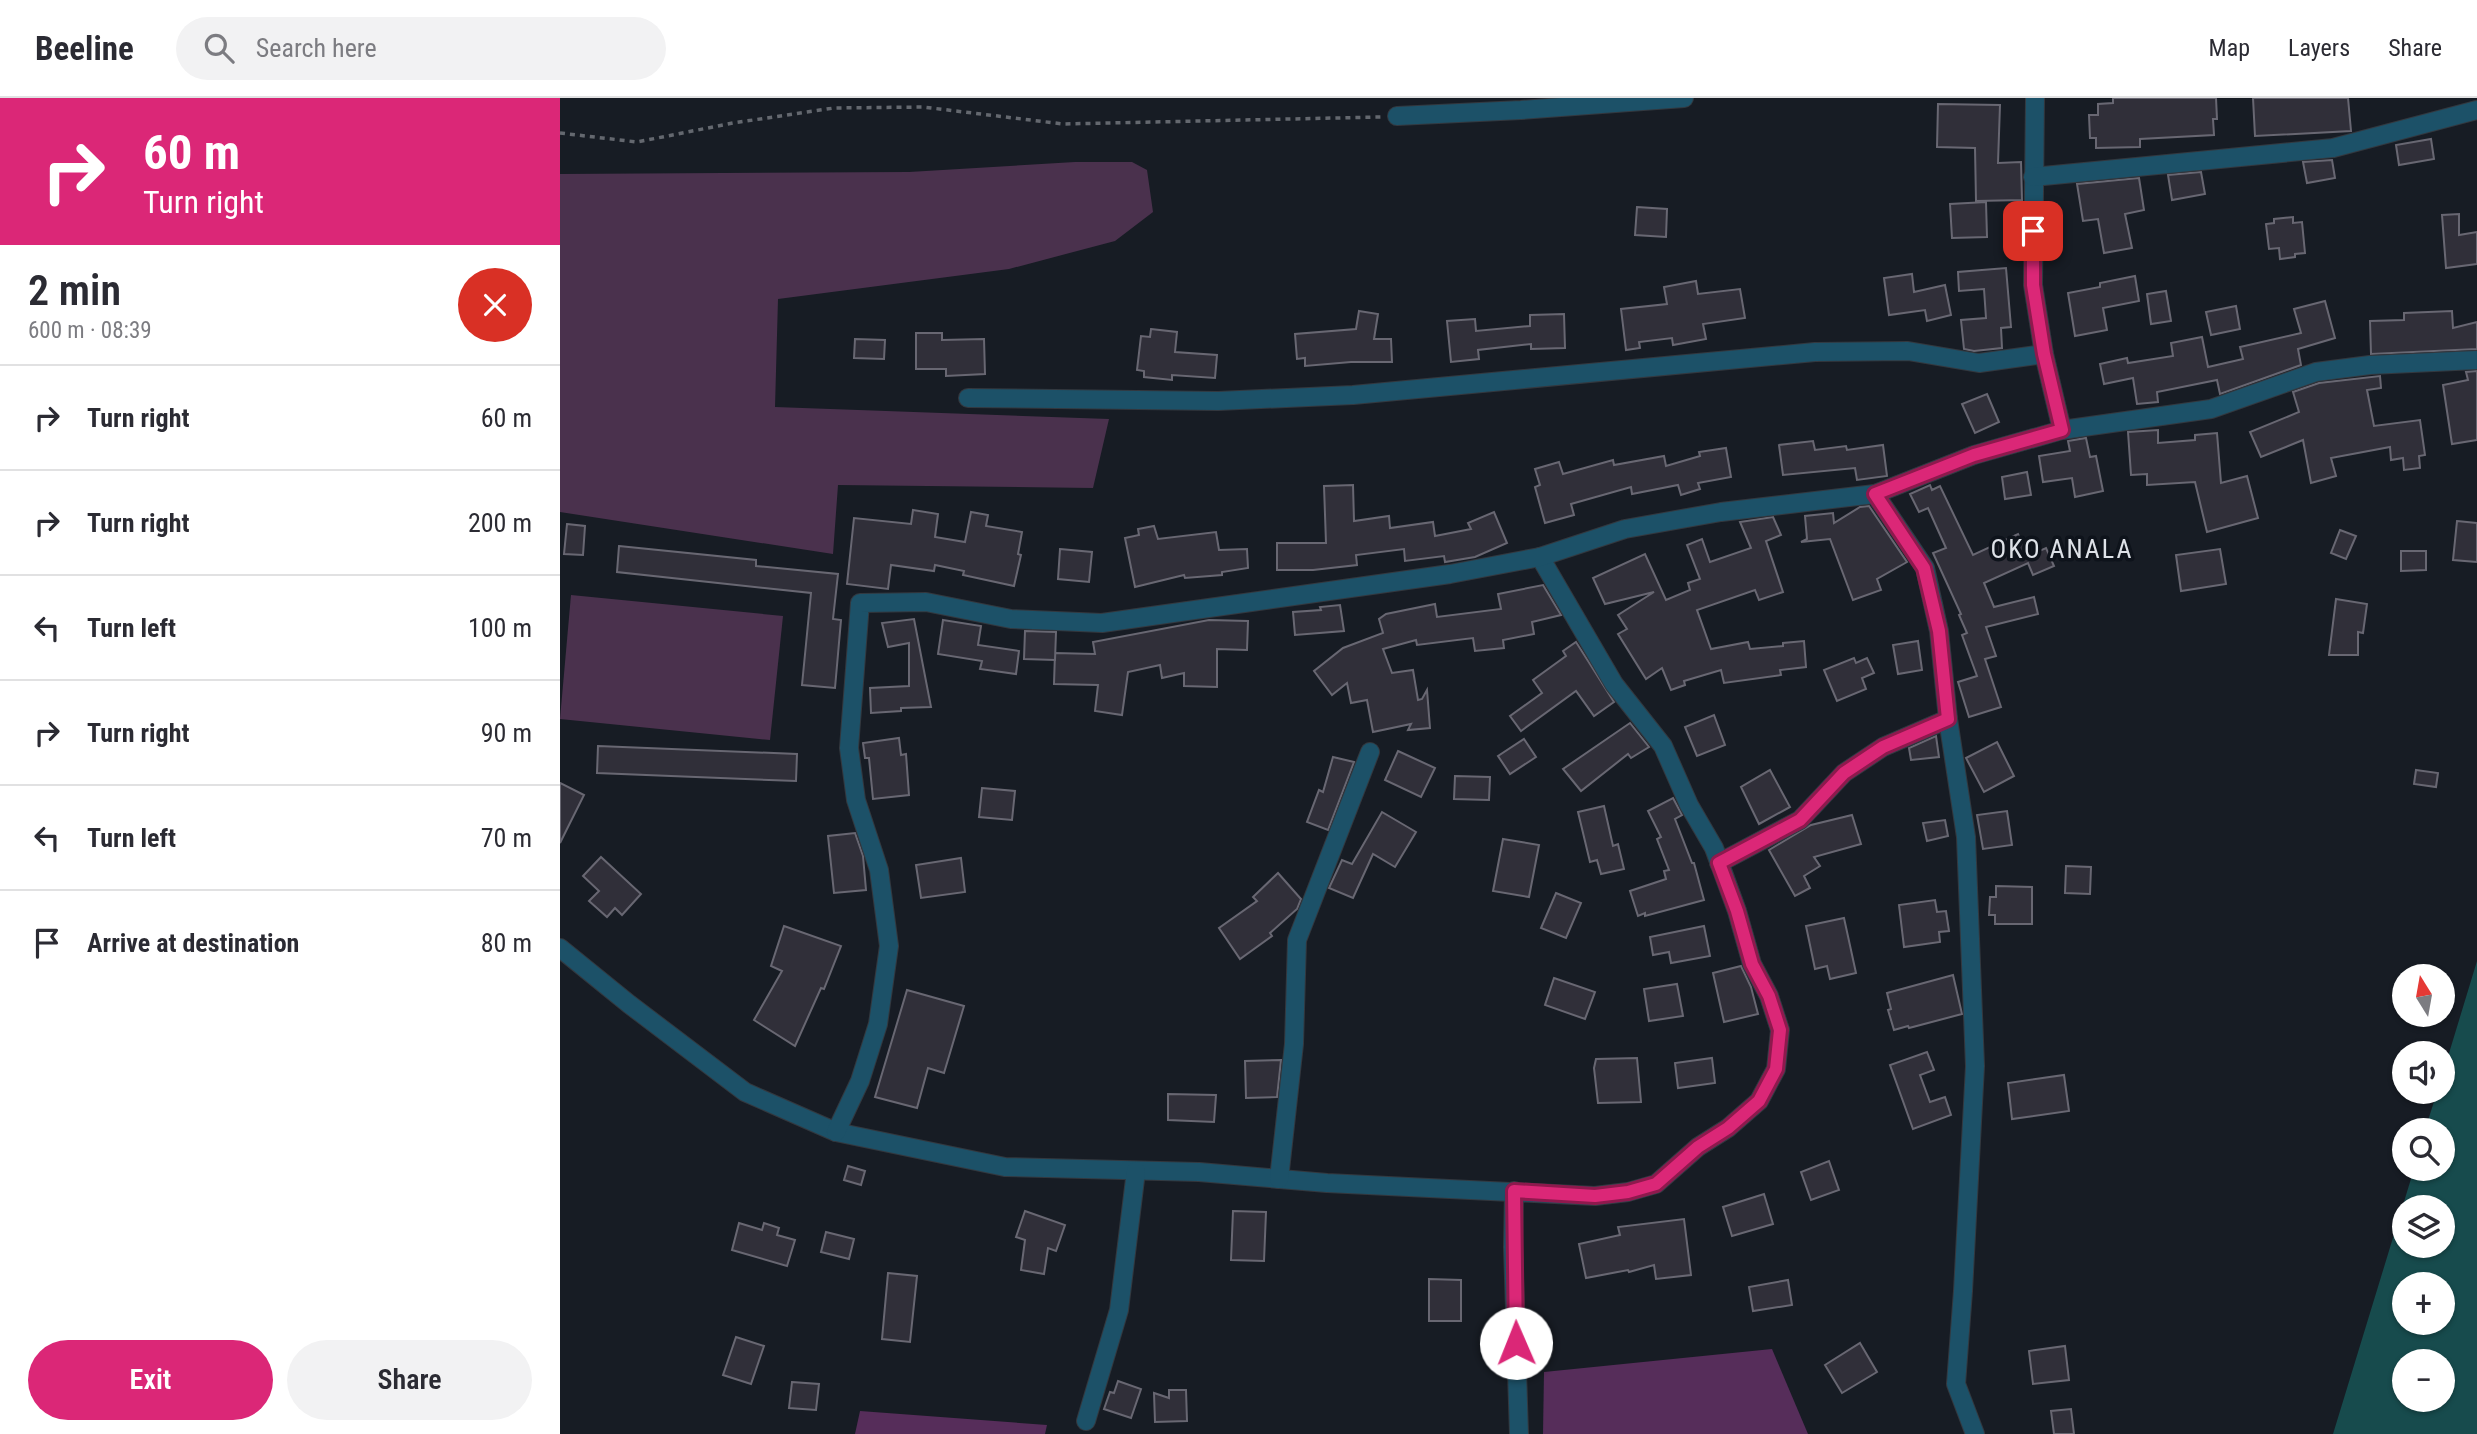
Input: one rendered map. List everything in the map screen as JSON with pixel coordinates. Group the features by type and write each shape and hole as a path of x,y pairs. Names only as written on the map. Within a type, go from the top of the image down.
{"street":[{"path":"1397,116 1684,98"},
{"path":"2035,98 2033,285 2044,354 2062,430"},
{"path":"2033,177 2333,148 2477,110"},
{"path":"968,398 1245,400 1353,395 1815,352 1908,351 1979,363 2044,354"},
{"path":"836,1132 860,1081 878,1024 889,946 879,870 856,800 849,748 860,603 926,601 1011,619 1102,623 1450,574 1540,557 1637,527 1721,512 1875,494 1974,455 2062,430 2211,409 2316,372 2370,365 2477,360"},
{"path":"1875,494 1924,568 1939,631 1948,719 1966,837 1975,1066 1956,1384 1975,1434"},
{"path":"560,948 745,1092 836,1132 1005,1167 1199,1172 1279,1179 1595,1196 1628,1192 1656,1184 1698,1147 1728,1128 1759,1101 1776,1069 1780,1030 1769,996 1752,964 1737,911 1714,848 1689,805 1663,746 1614,684 1540,557"},
{"path":"1719,863 1800,820 1844,773 1883,747 1948,719"},
{"path":"1279,1179 1294,1044 1297,940 1370,752"},
{"path":"1086,1421 1119,1310 1136,1171"},
{"path":"1514,1191 1513,1247 1519,1434"}],"path":[{"path":"560,133 637,142 733,123 834,108 923,107 1063,124 1397,116"}],"shaded area":[{"path":"1075,162 1132,162 1147,170 1153,212 1115,241 1009,269 778,299 775,407 1109,419 1093,488 838,485 833,554 560,512 560,174 909,172"},
{"path":"571,595 783,616 770,740 560,719"},
{"path":"2477,961 2477,1434 2333,1434 2392,1241 2392,1258 2455,1258 2455,1195 2406,1195 2410,1181 2455,1181 2455,1118 2429,1118 2433,1104 2455,1104 2455,1041 2453,1041"},
{"path":"1772,1349 1808,1434 1543,1434 1544,1372"},
{"path":"860,1411 1047,1425 1045,1434 855,1434"}],"building":[{"path":"2113,98 2216,98 2217,119 2213,119 2214,135 2140,139 2140,147 2096,148 2096,138 2090,138 2089,115 2098,115 2098,104 2113,103"},
{"path":"2253,98 2348,98 2351,131 2255,136"},
{"path":"1938,104 2000,105 1998,163 2021,162 2022,200 1976,201 1975,148 1937,147"},
{"path":"2431,139 2434,159 2399,165 2396,145"},
{"path":"2332,160 2335,178 2307,183 2303,162"},
{"path":"2201,172 2205,194 2172,200 2168,175"},
{"path":"2139,178 2144,210 2125,214 2132,248 2104,253 2098,219 2083,221 2077,184"},
{"path":"1986,202 1987,237 1952,238 1950,204"},
{"path":"1637,207 1667,209 1666,237 1635,235"},
{"path":"2459,214 2459,235 2477,232 2477,264 2446,268 2442,215"},
{"path":"2293,217 2293,223 2302,222 2305,253 2280,259 2279,248 2269,249 2266,224 2274,223 2274,219"},
{"path":"2006,268 2011,327 2001,328 2002,348 1974,351 1964,349 1961,320 1986,318 1984,289 1959,291 1958,272"},
{"path":"1912,274 1914,292 1945,285 1951,315 1927,321 1925,310 1889,315 1884,278"},
{"path":"2135,276 2139,301 2103,308 2107,330 2075,336 2068,293"},
{"path":"1696,281 1698,294 1740,289 1745,318 1703,324 1706,339 1673,345 1672,338 1639,342 1640,348 1626,350 1621,309 1667,304 1664,287"},
{"path":"2166,291 2171,321 2151,324 2147,294"},
{"path":"2325,301 2335,338 2298,349 2301,365 2220,394 2217,380 2157,392 2158,402 2137,404 2133,378 2104,384 2100,364 2127,358 2128,363 2173,356 2171,343 2202,337 2208,367 2243,359 2240,347 2301,333 2294,309"},
{"path":"2236,306 2240,329 2211,335 2206,312"},
{"path":"1359,311 1378,314 1374,339 1391,339 1392,362 1305,366 1305,358 1297,359 1295,334 1356,329"},
{"path":"2452,311 2453,328 2477,322 2477,349 2371,354 2370,321 2404,320 2404,313"},
{"path":"1564,314 1565,348 1531,349 1531,344 1478,350 1479,359 1451,362 1447,321 1475,319 1476,331 1530,326 1530,315"},
{"path":"1151,329 1177,332 1175,352 1217,355 1215,378 1172,375 1172,380 1144,377 1144,371 1137,370 1141,336 1150,337"},
{"path":"916,333 942,333 942,340 984,339 985,374 946,376 946,369 916,369"},
{"path":"855,339 885,340 884,359 854,358"},
{"path":"2477,371 2477,440 2452,444 2443,385 2468,380 2466,372"},
{"path":"2380,376 2381,388 2367,390 2374,426 2420,420 2425,455 2419,456 2420,468 2404,470 2403,458 2391,460 2390,447 2331,458 2336,476 2311,483 2303,440 2261,457 2250,432 2299,412 2293,392 2319,383"},
{"path":"1987,394 1999,422 1975,433 1962,404"},
{"path":"2158,430 2158,443 2195,440 2195,435 2217,433 2221,483 2247,476 2258,518 2207,532 2195,482 2147,485 2147,474 2131,475 2128,432"},
{"path":"2086,438 2090,457 2096,456 2103,491 2075,497 2072,478 2043,482 2039,456 2070,451 2068,441"},
{"path":"1813,441 1815,450 1846,446 1847,450 1883,445 1887,476 1857,480 1855,468 1783,475 1779,445"},
{"path":"1726,448 1731,477 1698,483 1700,489 1681,495 1678,485 1632,494 1631,487 1571,504 1574,515 1545,523 1535,487 1540,485 1535,469 1559,462 1563,474 1613,460 1614,465 1664,456 1666,466 1700,456 1699,452"},
{"path":"2027,472 2031,495 2005,499 2002,477"},
{"path":"1353,485 1354,521 1389,516 1390,528 1433,522 1435,536 1471,529 1468,523 1494,512 1507,543 1475,557 1445,562 1444,556 1405,561 1404,549 1356,555 1357,565 1313,570 1277,570 1277,543 1326,543 1324,486"},
{"path":"1930,485 1932,490 1940,486 1973,555 2018,534 2028,556 2046,548 2054,566 2033,575 2028,563 1984,583 1994,607 2034,597 2038,614 1986,627 1996,656 1985,659 2001,707 1969,717 1958,682 1977,676 1962,635 1967,633 1959,615 1961,614 1933,553 1946,548 1928,508 1919,512 1910,494"},
{"path":"1869,506 1907,562 1877,579 1881,590 1853,600 1830,539 1801,542 1807,539 1805,516 1833,513 1834,523 1860,507"},
{"path":"913,510 938,514 935,537 965,542 971,512 988,515 986,526 1022,532 1018,554 1021,555 1014,586 963,575 964,571 935,565 934,571 891,565 888,589 847,584 854,518 911,524"},
{"path":"1773,517 1781,535 1766,541 1783,592 1759,600 1755,590 1697,610 1711,649 1748,642 1750,649 1804,641 1806,667 1780,670 1781,675 1724,683 1721,670 1684,681 1685,685 1671,690 1662,668 1646,679 1618,634 1627,629 1618,615 1654,592 1605,604 1593,578 1645,554 1666,600 1690,590 1688,583 1700,579 1687,545 1702,539 1710,562 1751,548 1740,522"},
{"path":"2457,521 2477,523 2477,562 2453,560"},
{"path":"567,524 585,526 583,555 564,554"},
{"path":"1154,526 1158,539 1216,532 1219,550 1247,549 1248,568 1222,572 1222,575 1185,578 1184,575 1135,587 1125,538 1139,535 1138,529"},
{"path":"2340,530 2356,536 2346,559 2331,553"},
{"path":"619,546 756,560 756,566 838,574 833,619 841,620 835,688 802,685 811,593 617,572"},
{"path":"1060,549 1092,552 1089,582 1058,579"},
{"path":"2220,549 2226,584 2181,591 2176,555"},
{"path":"2401,551 2426,551 2426,570 2401,571"},
{"path":"1543,585 1561,615 1532,622 1534,634 1503,640 1504,648 1475,651 1473,638 1417,645 1416,640 1383,649 1392,673 1413,670 1418,700 1422,699 1427,690 1430,728 1408,730 1411,724 1373,732 1367,700 1351,703 1347,683 1332,695 1314,671 1343,648 1383,633 1379,619 1386,614 1435,604 1437,617 1501,609 1498,594"},
{"path":"2336,599 2367,604 2363,633 2358,632 2358,655 2329,655"},
{"path":"1340,605 1344,631 1295,635 1293,612 1321,610 1320,607"},
{"path":"914,619 931,707 871,713 870,688 909,686 909,643 888,647 882,623"},
{"path":"943,620 981,626 978,645 1019,651 1016,674 980,669 982,661 938,654"},
{"path":"1209,620 1248,621 1247,650 1217,649 1217,687 1184,686 1184,673 1162,678 1160,665 1128,672 1122,715 1095,711 1098,685 1054,684 1055,653 1095,654 1093,642"},
{"path":"1025,631 1056,632 1055,660 1024,659"},
{"path":"1918,641 1922,670 1898,674 1893,645"},
{"path":"1576,642 1614,702 1594,716 1576,691 1521,731 1510,716 1542,693 1533,680 1566,656 1563,651"},
{"path":"1854,658 1856,663 1867,658 1874,673 1862,678 1866,689 1837,701 1824,670"},
{"path":"1714,715 1725,745 1697,756 1685,727"},
{"path":"1630,723 1649,747 1631,758 1628,754 1581,791 1563,769"},
{"path":"1936,736 1939,757 1911,760 1909,748"},
{"path":"899,738 901,755 906,754 909,795 873,799 869,758 865,758 863,743"},
{"path":"1524,739 1536,757 1510,774 1498,756"},
{"path":"1997,742 2014,776 1984,792 1966,758"},
{"path":"598,746 797,754 796,781 597,773"},
{"path":"1398,751 1435,768 1421,797 1385,780"},
{"path":"1333,757 1354,762 1328,830 1307,822 1319,790 1323,792"},
{"path":"1770,770 1790,807 1759,824 1741,787"},
{"path":"2416,770 2438,773 2436,787 2414,784"},
{"path":"1455,776 1490,777 1489,800 1454,799"},
{"path":"560,783 584,795 560,843"},
{"path":"982,788 1015,791 1012,820 979,817"},
{"path":"1673,798 1682,815 1675,819 1694,863 1704,900 1638,916 1630,891 1666,879 1664,871 1669,870 1657,839 1661,837 1648,811"},
{"path":"1604,806 1613,846 1618,844 1624,869 1601,874 1597,860 1590,862 1578,812"},
{"path":"2007,811 2012,845 1983,849 1977,815"},
{"path":"1382,812 1416,832 1395,867 1373,854 1353,898 1329,888 1342,860 1352,864"},
{"path":"1852,815 1861,844 1814,857 1820,866 1804,876 1810,888 1795,896 1769,850 1811,825"},
{"path":"1945,820 1948,836 1927,841 1923,823"},
{"path":"855,833 863,856 866,890 834,893 828,836"},
{"path":"1503,839 1539,845 1529,897 1493,891"},
{"path":"601,857 641,894 622,915 615,908 607,917 589,901 599,891 583,876"},
{"path":"961,858 965,892 921,898 916,865"},
{"path":"2066,866 2091,867 2090,894 2065,893"},
{"path":"1278,873 1301,899 1297,909 1270,933 1272,936 1240,959 1219,928 1257,901 1253,897"},
{"path":"1996,886 2032,887 2032,924 1995,924 1995,915 1989,915 1990,897 1996,897"},
{"path":"1556,893 1581,903 1566,938 1541,928"},
{"path":"1935,900 1937,912 1946,911 1949,931 1939,932 1940,942 1904,947 1899,905"},
{"path":"1844,918 1856,973 1830,979 1827,966 1815,969 1806,926"},
{"path":"784,926 841,946 824,989 821,988 795,1046 754,1020 782,971 771,966"},
{"path":"1704,926 1710,956 1671,963 1669,952 1653,955 1650,937"},
{"path":"1741,966 1751,987 1758,1014 1724,1022 1713,973"},
{"path":"1953,975 1962,1014 1894,1030 1888,1010 1891,1009 1887,993"},
{"path":"1554,978 1595,992 1585,1019 1545,1005"},
{"path":"1677,984 1683,1016 1649,1021 1644,989"},
{"path":"907,990 964,1006 944,1073 928,1068 917,1108 875,1097"},
{"path":"1927,1052 1934,1070 1920,1075 1930,1102 1945,1097 1951,1115 1913,1129 1890,1065"},
{"path":"1637,1058 1641,1102 1598,1103 1594,1068 1596,1059"},
{"path":"1712,1058 1715,1083 1678,1088 1675,1063"},
{"path":"1281,1060 1277,1097 1246,1098 1245,1061"},
{"path":"2064,1075 2069,1111 2012,1119 2008,1083"},
{"path":"1168,1094 1216,1095 1214,1122 1168,1120"},
{"path":"1829,1161 1839,1190 1811,1200 1801,1172"},
{"path":"848,1166 865,1171 861,1185 844,1180"},
{"path":"1764,1194 1773,1224 1732,1236 1723,1207"},
{"path":"1025,1211 1065,1225 1056,1251 1048,1248 1044,1274 1021,1270 1025,1240 1016,1237"},
{"path":"1233,1211 1266,1212 1264,1261 1231,1260"},
{"path":"1684,1219 1691,1275 1656,1279 1654,1265 1629,1272 1628,1270 1586,1278 1579,1244 1620,1235 1618,1227"},
{"path":"739,1223 762,1230 764,1223 779,1228 777,1235 795,1240 787,1266 732,1250"},
{"path":"826,1232 854,1239 849,1259 821,1252"},
{"path":"888,1273 917,1276 910,1342 882,1339"},
{"path":"1429,1279 1461,1280 1461,1321 1429,1321"},
{"path":"1788,1280 1792,1305 1753,1311 1749,1287"},
{"path":"736,1337 764,1346 751,1384 723,1375"},
{"path":"1860,1343 1877,1372 1842,1393 1825,1365"},
{"path":"2065,1346 2069,1380 2033,1384 2029,1351"},
{"path":"1118,1381 1141,1389 1131,1418 1104,1409 1110,1392 1114,1393"},
{"path":"792,1382 819,1384 816,1410 789,1408"},
{"path":"1169,1390 1186,1390 1187,1421 1155,1422 1154,1393 1169,1398"},
{"path":"2071,1409 2074,1434 2054,1434 2051,1411"}],"district":[{"name":"OKO ANALA","path":"2062,549"}],"route":[{"path":"1516,1343 1514,1191 1595,1196 1628,1192 1656,1184 1698,1147 1728,1128 1759,1101 1776,1069 1780,1030 1769,996 1752,964 1737,911 1719,863 1800,820 1844,773 1883,747 1948,719 1939,631 1924,568 1875,494 1974,455 2062,430 2044,354 2033,285 2033,231"}]}
